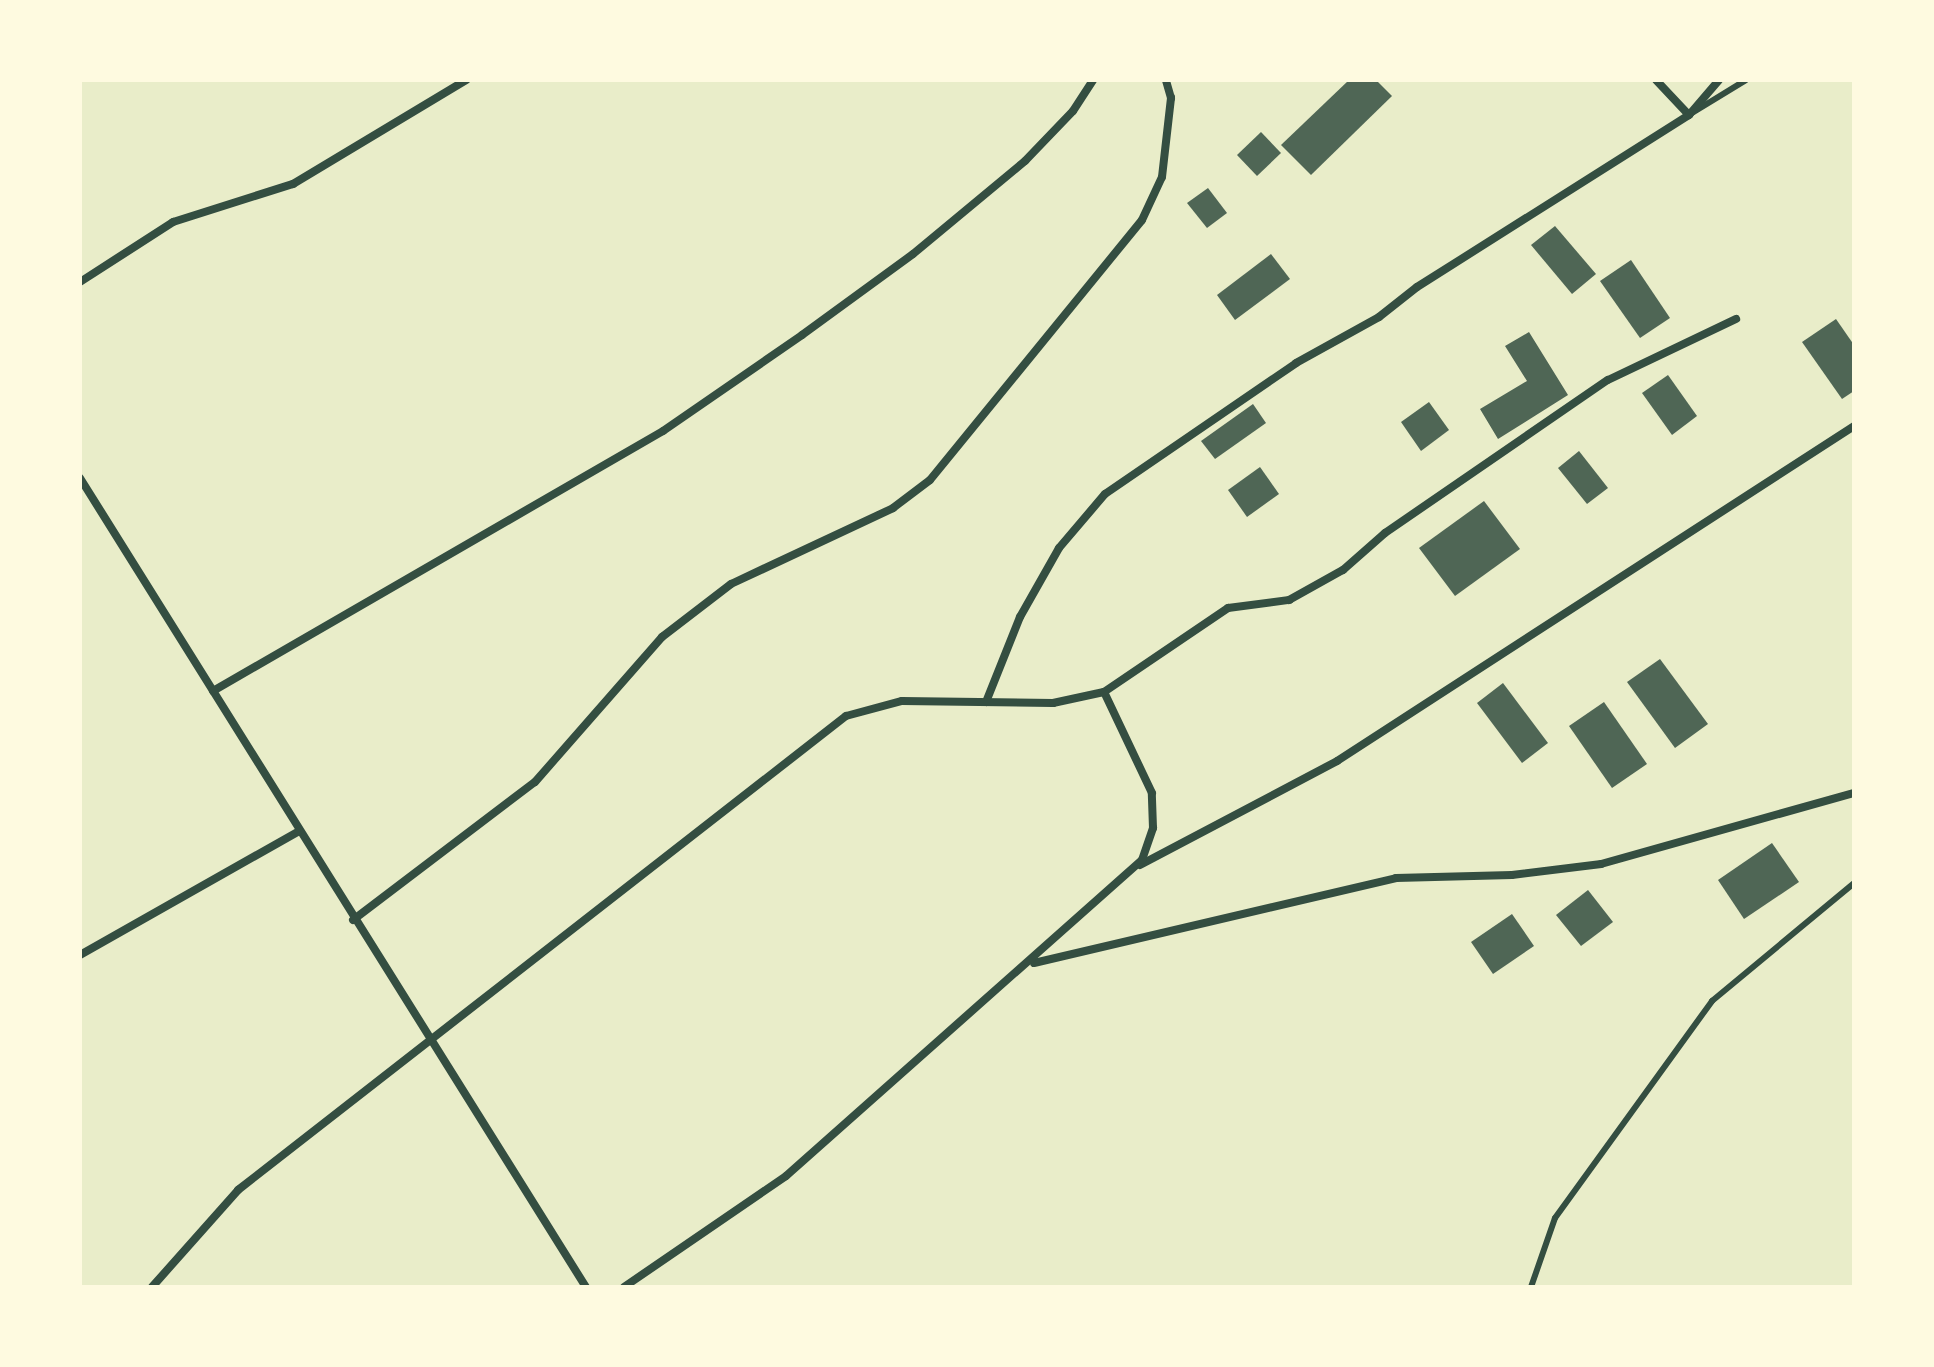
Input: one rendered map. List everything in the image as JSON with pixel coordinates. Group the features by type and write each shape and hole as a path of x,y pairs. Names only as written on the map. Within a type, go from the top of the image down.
{"street":[{"path":"80,282 173,222 293,184 466,80"},
{"path":"213,691 663,431 802,335 913,254 1025,161 1073,111 1093,80"},
{"path":"353,920 535,782 662,637 731,584 893,508 930,480 1142,220 1162,177 1171,98 1166,80"},
{"path":"1656,80 1689,115"},
{"path":"986,702 1020,617 1059,548 1105,494 1296,363 1379,317 1417,287 1689,115 1719,80"},
{"path":"152,1287 238,1190 846,716 902,701 1053,703 1104,692 1228,608 1289,600 1343,570 1385,533 1608,380 1736,319"},
{"path":"624,1287 786,1176 1135,868 1337,761 1854,426"},
{"path":"80,478 428,1040 586,1287"},
{"path":"1104,692 1152,793 1150,845 1135,868"},
{"path":"1029,964 1396,878 1512,875 1601,864 1854,793"},
{"path":"80,955 299,831"}],"lane":[{"path":"1689,115 1746,80"},
{"path":"1531,1287 1555,1218 1712,1001 1854,883"}],"building":[{"path":"1349,80 1376,80 1392,96 1311,175 1281,145"},
{"path":"1261,132 1281,153 1257,176 1237,155"},
{"path":"1208,188 1227,213 1207,228 1187,203"},
{"path":"1555,226 1596,274 1572,294 1531,245"},
{"path":"1271,254 1290,279 1235,320 1217,295"},
{"path":"1631,260 1670,318 1640,338 1600,281"},
{"path":"1836,319 1854,345 1854,391 1842,399 1802,342"},
{"path":"1529,332 1568,395 1498,439 1480,409 1527,381 1505,346"},
{"path":"1668,375 1697,416 1672,435 1642,393"},
{"path":"1429,402 1449,430 1421,451 1401,422"},
{"path":"1253,404 1266,423 1215,459 1201,441"},
{"path":"1579,451 1608,488 1587,504 1558,468"},
{"path":"1260,467 1279,494 1247,517 1228,490"},
{"path":"1484,501 1520,549 1455,596 1419,548"},
{"path":"1660,659 1708,724 1675,748 1627,682"},
{"path":"1503,683 1548,743 1522,763 1477,703"},
{"path":"1604,702 1647,764 1612,788 1569,726"},
{"path":"1772,843 1799,882 1744,919 1718,880"},
{"path":"1588,890 1613,922 1581,946 1556,915"},
{"path":"1512,914 1534,946 1493,974 1471,942"}]}
